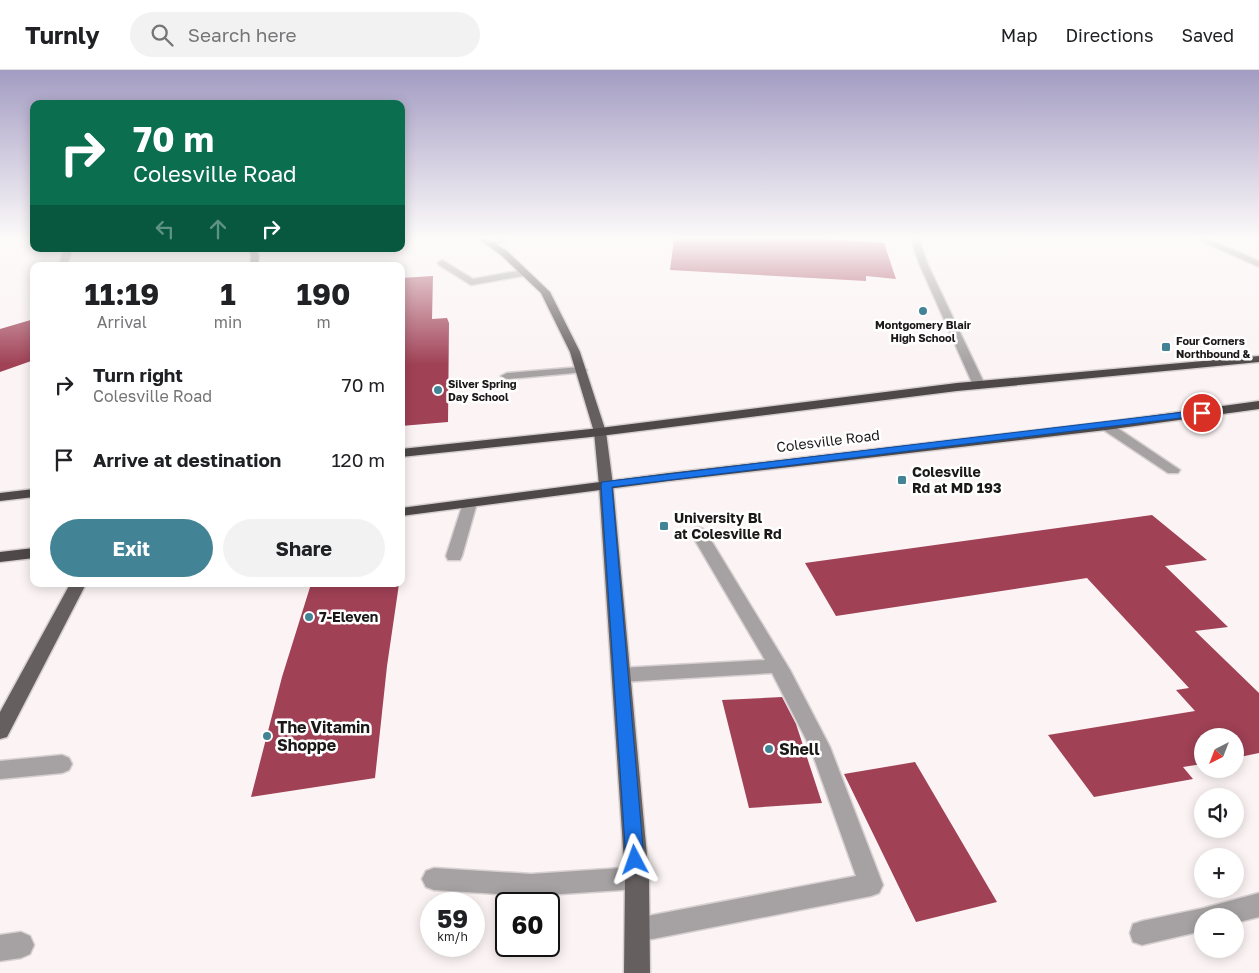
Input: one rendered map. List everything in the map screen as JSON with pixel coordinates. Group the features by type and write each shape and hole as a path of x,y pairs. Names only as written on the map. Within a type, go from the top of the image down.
{"highway":[{"path":"405,453 600,432 979,385 1259,359"},
{"name":"Colesville Road","path":"405,511 606,485 1106,426 1259,405"},
{"path":"0,497 30,493"},
{"path":"0,557 30,553"}],"main road":[{"path":"532,281 544,292 575,352 600,432 606,485 637,878 637,973"},
{"path":"0,731 76,587"}],"street":[{"path":"931,281 979,385"},
{"path":"507,376 581,370"},
{"path":"1106,426 1173,470"},
{"path":"454,556 470,503"},
{"path":"637,930 871,885 820,747 777,666 698,532"},
{"path":"621,675 777,666"},
{"path":"0,770 62,764"},
{"path":"434,879 531,885 637,878"},
{"path":"1244,909 1259,905"},
{"path":"1142,933 1194,921"}],"building":[{"name":"Silver Spring Day School","path":"405,281 433,281 432,319 447,318 449,323 448,422 405,426"},
{"path":"30,320 30,361 0,372 0,329"},
{"path":"1152,515 1207,560 1165,566 1228,627 1195,631 1259,693 1259,753 1244,756 1244,728 1194,728 1194,765 1183,767 1193,779 1094,797 1048,735 1195,711 1176,690 1189,688 1087,578 836,616 805,563"},
{"path":"310,587 399,587 387,666 375,778 251,797 282,677"},
{"path":"782,697 796,724 822,803 749,808 722,700"},
{"path":"915,762 997,902 916,922 844,774"}],"place":[{"name":"Montgomery Blair High School","path":"923,311"},
{"name":"Four Corners Northbound &","path":"1166,347"},
{"name":"Silver Spring Day School","path":"438,390"},
{"name":"Colesville Rd at MD 193","path":"902,480"},
{"name":"University Bl at Colesville Rd","path":"664,526"},
{"name":"7-Eleven","path":"309,617"},
{"name":"The Vitamin Shoppe","path":"267,736"},
{"name":"Shell","path":"769,749"}],"route":[{"path":"635,860 606,485 1202,413"}]}
